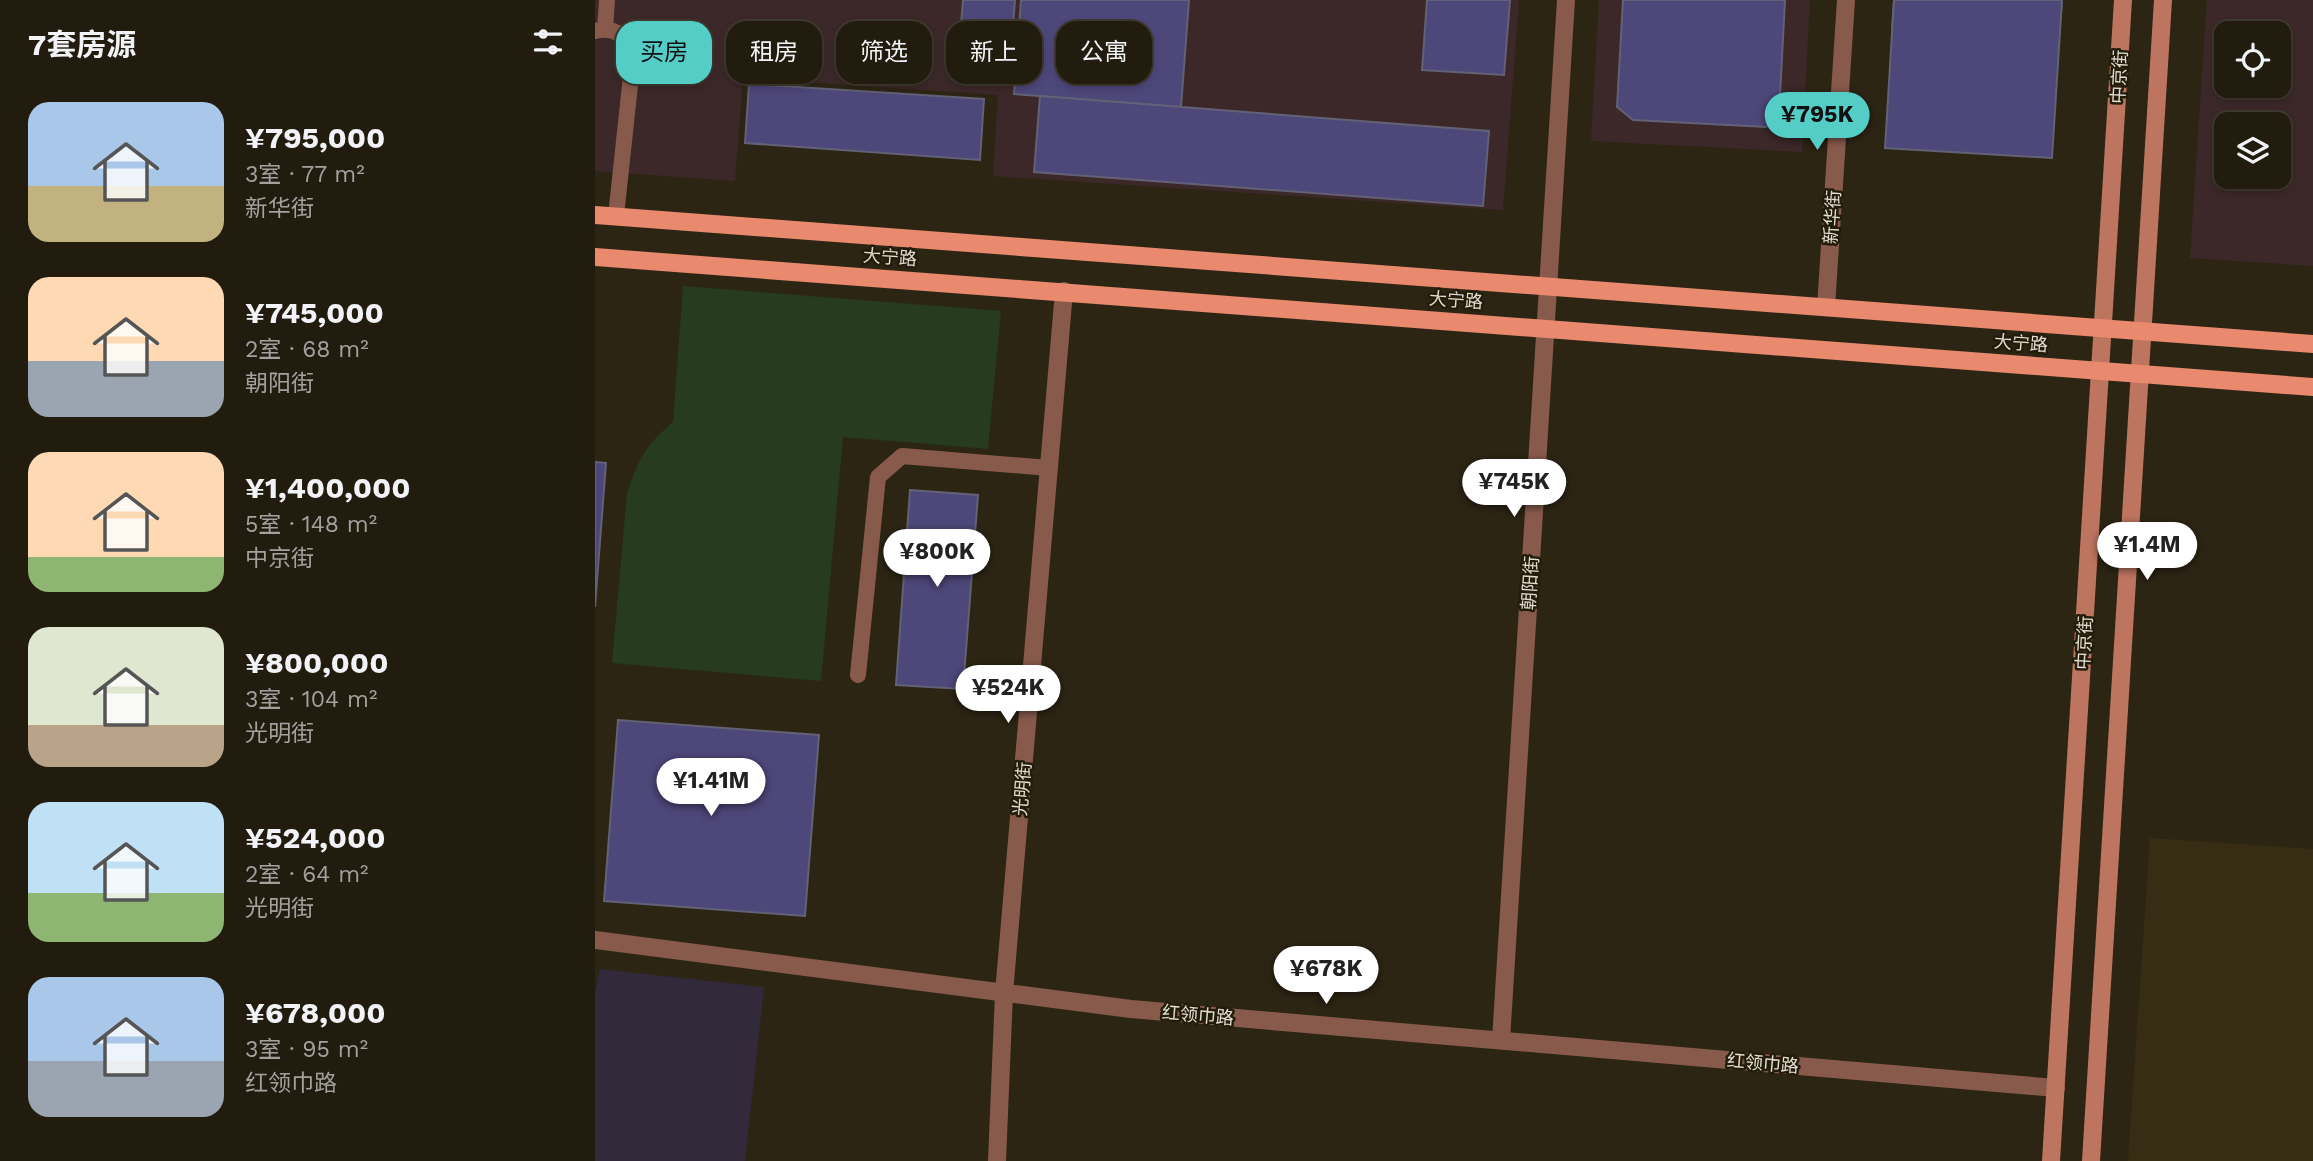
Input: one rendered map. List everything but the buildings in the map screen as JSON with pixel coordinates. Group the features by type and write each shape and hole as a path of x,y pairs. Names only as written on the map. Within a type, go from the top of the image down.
{"main road":[{"name":"中京街","path":"2051,1161 2123,0"},
{"path":"2091,1161 2163,0"},
{"name":"大宁路","path":"595,215 2313,344"},
{"name":"大宁路","path":"595,257 2313,387"}],"street":[{"name":"朝阳街","path":"1501,1041 1566,0"},
{"name":"新华街","path":"1826,307 1846,0"},
{"name":"光明街","path":"997,1161 1004,993 1064,291"},
{"name":"红领巾路","path":"595,940 1131,1009 2056,1087"}],"lane":[{"path":"607,0 600,30 618,33 626,39 633,57 616,216"},
{"path":"858,675 878,477 886,468 902,456 1049,468"}],"shaded area":[{"path":"595,0 1519,0 1503,210 993,176 998,95 822,83 822,21 726,21 726,84 743,84 735,181 595,171"},
{"path":"1599,0 1810,0 1802,152 1591,141"},
{"path":"2207,0 2313,0 2313,266 2190,258"},
{"path":"2150,838 2313,849 2313,1161 2128,1161"},
{"path":"600,969 764,987 745,1161 595,1161 595,993"}],"green space":[{"path":"683,286 1001,311 988,449 843,437 821,681 612,663 627,493 644,453 673,422"}]}
